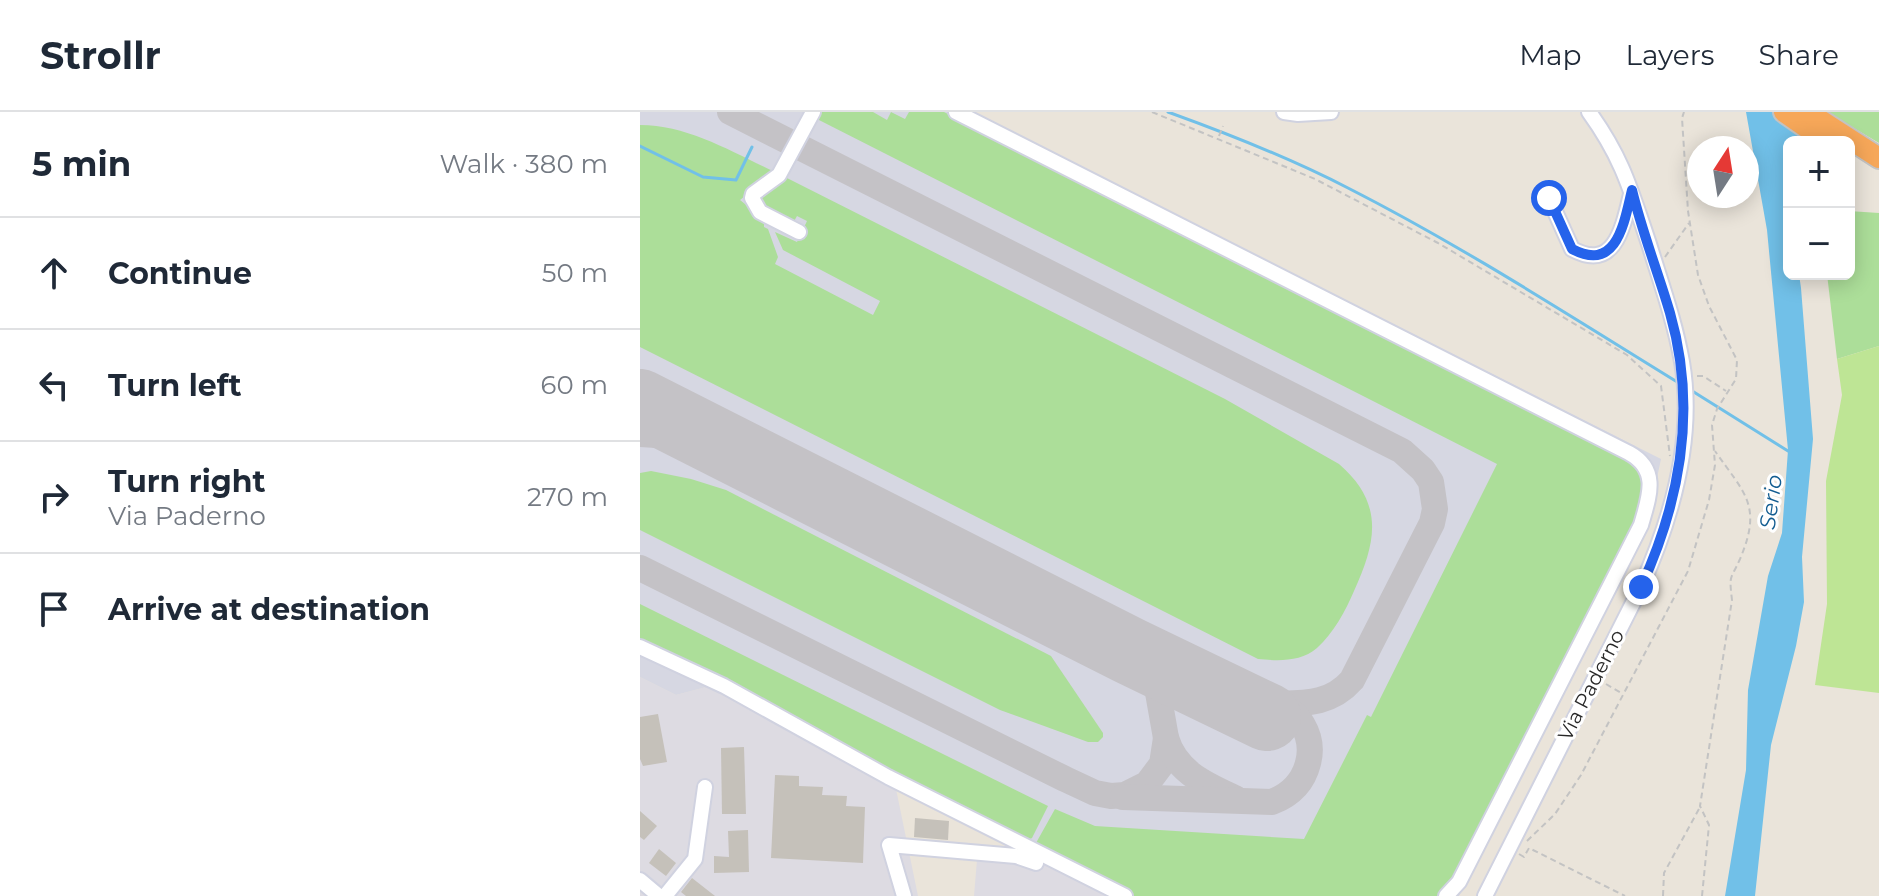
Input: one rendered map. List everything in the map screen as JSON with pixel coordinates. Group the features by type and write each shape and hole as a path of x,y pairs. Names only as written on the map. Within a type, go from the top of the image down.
{"highway":[{"path":"1784,112 1819,136"},
{"path":"1808,112 1879,158"},
{"path":"1855,159 1879,173"}],"street":[{"path":"799,232 760,212 752,198 779,175 813,112"},
{"path":"956,112 1615,445 1639,458 1646,466 1651,486 1641,525 1459,882 1446,896"},
{"path":"1284,112 1331,112"},
{"name":"Via Paderno","path":"1487,892 1659,547 1681,459 1685,397 1682,363 1632,190 1613,148 1589,112"},
{"path":"1549,198 1572,249 1592,257 1602,255 1615,243 1625,222 1632,190"},
{"path":"640,647 724,686 888,777 1125,896"},
{"path":"665,896 695,859 705,787"},
{"path":"904,896 889,845 1016,856 1036,863"},
{"path":"640,880 659,896"}],"path":[{"path":"1152,112 1219,136 1315,179 1438,243 1627,355 1661,386 1667,451 1671,459"},
{"path":"1526,841 1555,814 1581,775 1688,571 1709,500 1715,465 1711,435 1717,409 1736,379 1737,360 1698,275 1690,223 1684,112"},
{"path":"1219,136 1223,126"},
{"path":"1656,267 1690,223"},
{"path":"1682,363 1690,363 1695,376 1703,376 1728,394"},
{"path":"1663,896 1664,873 1700,806 1732,600 1729,577 1740,559 1752,514 1748,500 1714,450"},
{"path":"1594,677 1623,694"},
{"path":"1700,806 1709,825 1702,896"},
{"path":"1518,853 1524,857 1529,848 1625,896"}],"shaded area":[{"path":"640,112 972,112 1661,459 1647,525 1459,896 1106,896 1101,890 710,686 676,695 640,677"},
{"path":"640,677 676,695 710,686 896,789 918,896 640,896"},
{"path":"1019,849 1102,890 1106,896 974,896 977,860"}],"green space":[{"path":"821,112 873,112 887,120 891,112 905,119 909,112 944,112 1630,459 1637,467 1643,489 1636,523 1455,880 1440,896 1134,896 1036,843 1055,809 1095,826 1304,839 1367,715 1371,717 1497,464 817,119"},
{"path":"1827,112 1879,112 1879,143"},
{"path":"640,125 658,126 692,135 775,172 740,200 764,219 764,227 768,229 778,257 775,264 873,315 880,301 783,250 775,232 797,242 807,221 797,216 793,223 761,209 758,199 783,176 1225,399 1339,464 1364,493 1372,523 1368,556 1362,573 1334,629 1317,648 1304,656 1281,660 1258,659 640,347"},
{"path":"1855,211 1879,213 1879,346 1837,359 1828,280 1855,280"},
{"path":"1879,346 1879,693 1815,685 1827,604 1826,481 1842,395 1837,359"},
{"path":"651,471 726,490 1051,656 1103,737 1098,742 1088,742 1000,710 640,530 640,473"},
{"path":"640,604 1048,806 1032,838 1026,841 640,643"}],"water":[{"path":"1746,112 1801,112 1799,136 1783,136 1783,280 1800,280 1813,439 1802,557 1804,602 1771,745 1755,896 1725,896 1746,770 1748,690 1768,576 1782,533 1788,450 1767,230 1759,185 1759,136 1750,136"}],"building":[{"path":"658,714 667,762 643,766 640,759 640,717"},
{"path":"744,747 746,814 722,814 721,748"},
{"path":"775,775 799,776 799,786 823,787 822,795 847,796 846,806 865,807 863,863 771,858"},
{"path":"640,811 657,826 644,840 640,837"},
{"path":"915,818 949,821 948,840 914,837"},
{"path":"748,830 749,872 714,873 714,856 729,857 728,831"},
{"path":"659,849 676,863 666,876 649,863"},
{"path":"692,878 715,896 686,896 681,892"}],"waterway":[{"path":"1168,112 1282,157 1390,210 1515,282 1679,383"},
{"path":"640,146 703,177 736,180 752,147"},
{"path":"1689,389 1788,451"}],"taxiway":[{"path":"730,112 1402,451 1423,470 1431,482 1435,509 1432,523 1352,680 1326,698 1306,703 1273,704"},
{"path":"640,434 703,438 732,449"},
{"path":"640,568 1065,779 1095,793 1111,796 1125,795 1147,784 1162,764 1166,738 1157,687 1151,672 1130,651"},
{"path":"1123,797 1272,802 1295,787 1308,763 1307,734 1290,710 1271,703 1240,699 1158,657"},
{"path":"1166,738 1177,760 1193,776 1235,798"}],"runway":[{"path":"640,403 1267,717"}],"route":[{"path":"1549,198 1572,249 1592,257 1602,255 1615,243 1625,222 1632,190 1676,336 1685,397 1681,459 1659,547 1641,587"}],"water label":[{"name":"Serio","path":"1771,502"}]}
